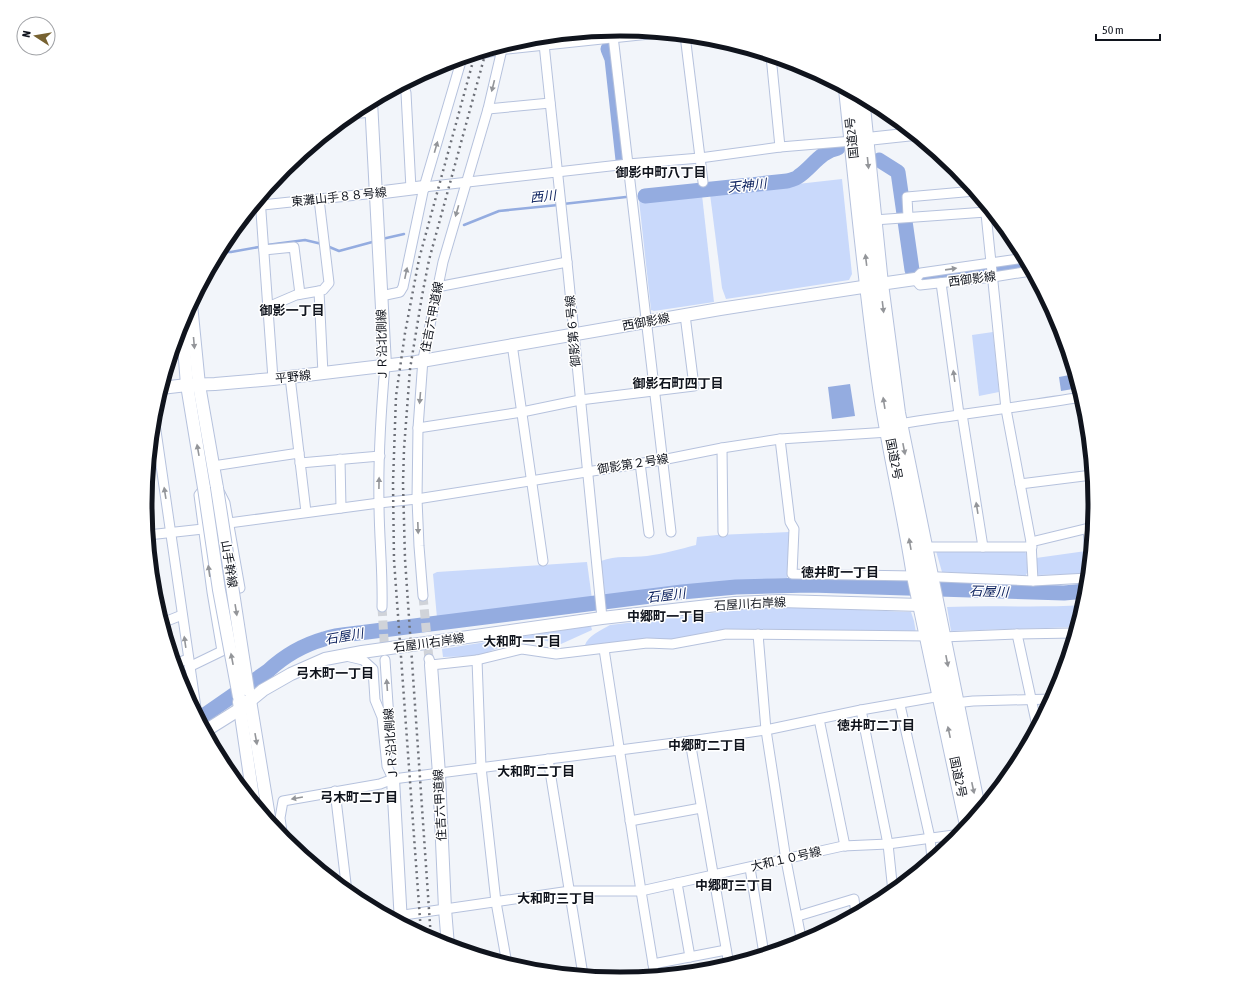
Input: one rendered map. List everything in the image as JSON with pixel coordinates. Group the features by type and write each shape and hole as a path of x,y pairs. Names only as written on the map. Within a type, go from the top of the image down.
{"highway":[{"name":"国道2号","path":"849,96 859,140 874,220 875,285"},
{"name":"国道2号","path":"861,103 859,140 875,285 890,362 894,428 910,546 925,589 948,700 967,818"},
{"name":"国道2号","path":"894,428 924,547 925,589"},
{"name":"国道2号","path":"948,700 976,807"}],"street":[{"path":"528,45 610,36"},
{"path":"613,36 671,532"},
{"path":"686,41 703,182"},
{"name":"御影第６号線","path":"544,44 601,613"},
{"name":"住吉六甲道線","path":"423,596 417,499 418,428 423,359 443,262 488,109 502,51"},
{"path":"772,62 780,147"},
{"name":"ＪＲ沿北側線","path":"382,607 383,578 379,503 382,402 385,365 382,296 400,292 403,288 424,187 460,65"},
{"path":"405,89 411,189"},
{"path":"488,109 550,103"},
{"path":"371,108 382,296"},
{"path":"424,187 628,164 700,158 780,147 907,135"},
{"name":"東灘山手８８号線","path":"262,203 319,199 424,187"},
{"path":"906,217 907,197 969,192"},
{"path":"268,307 300,294 323,290 330,283 319,199"},
{"path":"259,207 264,250 273,379"},
{"path":"874,220 983,208"},
{"path":"987,213 1006,410 1031,544 1033,581"},
{"path":"264,250 294,247 300,294"},
{"name":"西御影線","path":"915,279 920,285 941,283 992,271 1019,260"},
{"path":"437,287 567,262"},
{"name":"西御影線","path":"423,359 574,335 685,315 915,279 921,274 1026,271"},
{"path":"941,283 983,547"},
{"path":"319,291 323,374"},
{"path":"418,428 522,412 580,400 694,386 685,315"},
{"name":"山手幹線","path":"191,317 193,385 217,488 244,699 253,794"},
{"name":"山手幹線","path":"184,335 193,385 204,488 219,590 268,813"},
{"path":"512,344 543,561"},
{"name":"平野線","path":"167,387 323,374 416,362 423,359"},
{"path":"290,377 306,512"},
{"name":"御影第２号線","path":"229,523 417,499 662,460 722,448 780,439 894,428 961,414 1006,410 1076,398"},
{"path":"780,439 790,522 794,529 792,574 925,589 1082,578"},
{"path":"722,448 723,532"},
{"path":"155,453 171,532 194,697"},
{"path":"213,466 299,453"},
{"path":"300,463 380,456"},
{"path":"340,459 341,508"},
{"path":"640,463 649,533"},
{"path":"1020,484 1087,476"},
{"path":"181,664 189,663 222,651 212,592 199,495 204,488"},
{"path":"212,592 240,588 225,503 217,488"},
{"path":"153,535 203,529"},
{"path":"924,547 983,547 1031,544 1087,529"},
{"name":"石屋川右岸線","path":"209,728 244,699 291,674 325,659 601,613 925,589"},
{"path":"167,621 182,615"},
{"path":"430,662 477,660 522,649 556,654 647,643 672,644 726,634 935,637 1069,633"},
{"path":"758,634 766,730 786,860 801,935"},
{"path":"1017,634 1036,718"},
{"path":"604,649 654,971"},
{"path":"344,656 363,660 374,669 375,700 382,717 387,766 393,780"},
{"name":"ＪＲ沿北側線","path":"385,660 393,780 397,915"},
{"path":"477,660 481,767 496,902 506,958"},
{"name":"住吉六甲道線","path":"430,662 439,774 447,938"},
{"path":"281,827 280,818 283,801 380,784 393,780 766,730 861,710 900,705 948,700 1045,699"},
{"path":"900,705 930,838 931,854"},
{"path":"861,710 888,844 892,884"},
{"path":"819,719 845,846"},
{"path":"690,741 728,959"},
{"path":"548,759 582,970"},
{"path":"335,791 346,883"},
{"path":"630,821 701,808"},
{"name":"大和１０号線","path":"401,917 445,909 570,891 641,892 845,846 888,844 951,835"},
{"path":"750,868 763,949"},
{"path":"677,884 690,957"},
{"path":"798,916 854,899 855,908"},
{"path":"653,964 726,950"}],"shaded area":[{"path":"842,179 852,274 849,280 726,299 722,288 710,194"},
{"path":"702,195 714,302 654,311 651,310 639,200"},
{"path":"993,332 999,392 979,396 972,335"},
{"path":"1070,375 1073,389 1061,391 1059,377"},
{"path":"850,384 855,416 832,419 828,387"},
{"path":"789,532 787,578 728,581 603,595 601,561 618,557 641,557 678,550 696,545 697,537"},
{"path":"1021,548 1026,553 1028,571 1025,577 942,572 936,551"},
{"path":"1085,551 1082,574 1037,575 1036,558"},
{"path":"587,562 592,599 437,618 433,574 437,572"},
{"path":"1077,605 1071,627 951,631 947,607 981,606"},
{"path":"787,607 911,612 916,633 716,630 674,640 652,638 588,647 585,645 592,636 610,625 747,609"},
{"path":"591,626 592,630 561,644 537,639 519,640 478,656 443,657 442,649"}],"waterway":[{"name":"天神川","path":"608,49 612,59 623,160"},
{"name":"天神川","path":"645,196 789,181 798,177 827,152 838,148"},
{"name":"天神川","path":"879,160 898,172 912,270"},
{"name":"西川","path":"563,204 626,197"},
{"name":"西川","path":"464,225 499,211 558,205"},
{"name":"西川","path":"382,239 404,234"},
{"name":"西川","path":"267,245 305,240 322,244"},
{"name":"西川","path":"327,246 339,251 376,241"},
{"name":"西川","path":"226,252 259,247"},
{"name":"天神川","path":"923,279 989,273 1023,266"},
{"name":"石屋川","path":"203,716 294,652 316,641 340,635 682,592 736,587 810,585 1064,593 1080,592"}],"tunnel":[{"path":"423,596 429,659"},
{"path":"382,607 385,655"}],"railway":[{"path":"430,931 405,559 403,483 404,449 410,369 429,260 484,56"},
{"path":"421,927 394,560 393,483 396,396 405,333 419,259 473,60"}],"district":[{"name":"御影中町八丁目","path":"661,172"},
{"name":"御影一丁目","path":"292,310"},
{"name":"御影石町四丁目","path":"678,383"},
{"name":"徳井町一丁目","path":"840,572"},
{"name":"中郷町一丁目","path":"666,616"},
{"name":"大和町一丁目","path":"522,641"},
{"name":"弓木町一丁目","path":"335,673"},
{"name":"徳井町二丁目","path":"876,725"},
{"name":"中郷町二丁目","path":"707,745"},
{"name":"大和町二丁目","path":"536,771"},
{"name":"弓木町二丁目","path":"359,797"},
{"name":"中郷町三丁目","path":"734,885"},
{"name":"大和町三丁目","path":"556,898"}]}
